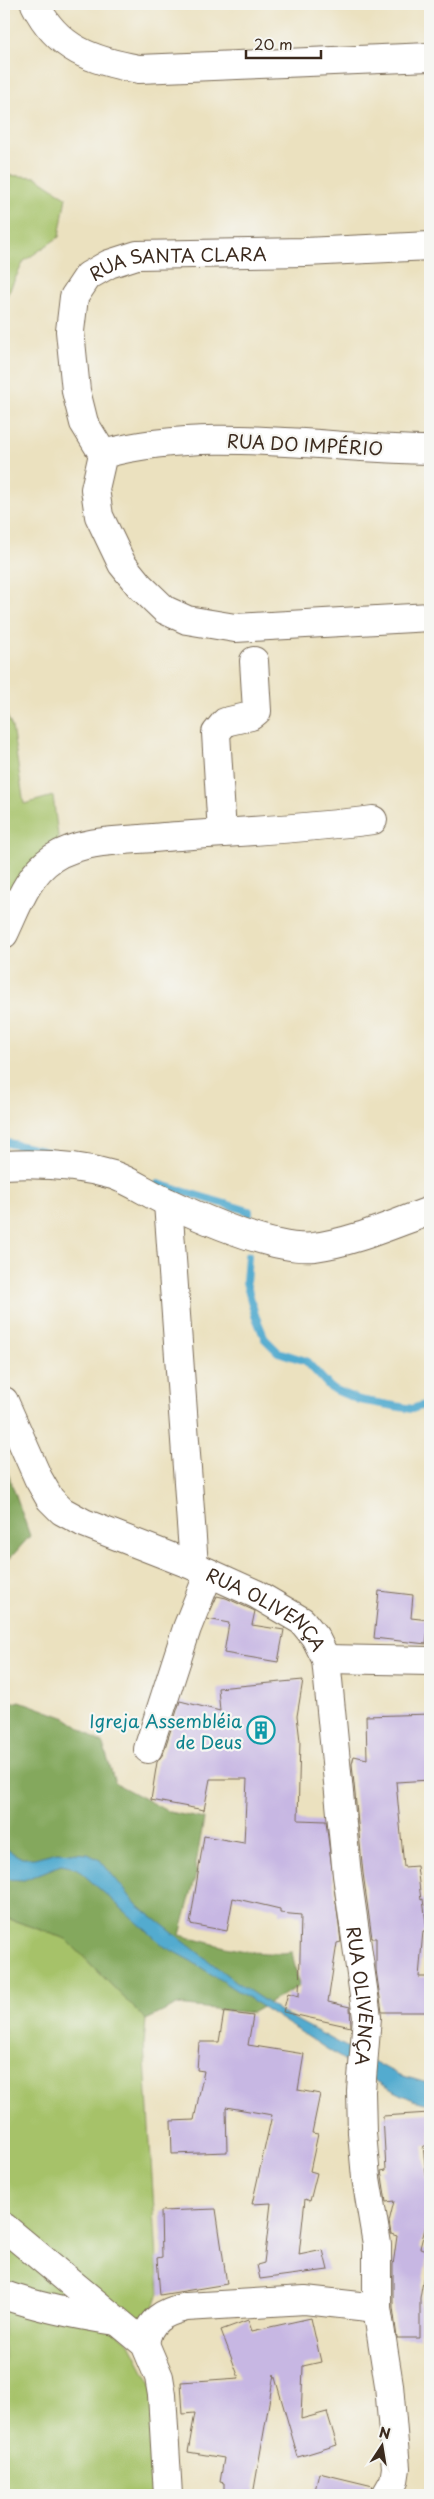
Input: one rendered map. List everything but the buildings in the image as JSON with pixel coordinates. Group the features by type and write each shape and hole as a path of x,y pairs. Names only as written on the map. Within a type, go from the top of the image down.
{"street":[{"path":"35,4 43,19 65,44 84,54 114,65 139,69 430,57"},
{"name":"RUA SANTA CLARA","path":"103,454 84,423 76,391 70,331 74,297 88,276 109,264 137,255 306,252 430,246"},
{"name":"RUA DO IMPÉRIO","path":"103,454 125,448 180,440 286,441 430,450"},
{"path":"103,454 95,489 99,516 122,564 139,585 165,610 187,620 234,628 430,617"},
{"path":"222,833 216,733 225,722 250,716 257,711 254,661"},
{"path":"4,934 25,888 53,858 85,844 312,828 374,820"},
{"path":"4,1165 31,1164 76,1167 114,1176 168,1203 264,1241 288,1246 313,1247 354,1238 430,1212"},
{"path":"148,1749 186,1628 201,1569 168,1203"},
{"name":"RUA OLIVENÇA","path":"4,1401 38,1478 50,1499 62,1511 84,1523 201,1569 256,1594 302,1621 315,1637 326,1659 347,1875 367,2017 362,2085 366,2178 377,2244 377,2308 389,2386 396,2468 394,2481 386,2495"},
{"path":"326,1659 430,1661"},
{"path":"4,2227 145,2344 159,2377 162,2395 168,2495"},
{"path":"4,2295 66,2314 116,2321"},
{"path":"145,2344 150,2326 159,2317 170,2311 186,2308 305,2300 377,2308"}],"green space":[{"path":"4,175 36,177 66,197 59,237 24,261 4,301"},
{"path":"4,709 12,727 24,804 53,796 59,844 4,917"},
{"path":"4,1462 30,1536 4,1565"},
{"path":"20,1701 66,1718 103,1744 115,1783 169,1812 204,1819 195,1869 197,1871 180,1935 249,1951 263,1953 292,1952 299,1986 252,2013 177,2005 146,2020 66,1939 4,1917 4,1706"},
{"path":"4,1917 66,1939 146,2020 144,2044 159,2293 154,2308 135,2329 4,2211"},
{"path":"4,2235 100,2313 4,2285"},
{"path":"4,2301 110,2326 129,2342 154,2390 156,2495 4,2495"}],"water":[{"path":"4,1848 22,1858 34,1858 57,1852 88,1854 100,1860 137,1905 236,1982 283,2013 397,2074 430,2084 430,2104 413,2100 384,2086 191,1961 165,1947 76,1868 61,1865 24,1880 4,1879"}],"waterway":[{"path":"4,1142 51,1153"},
{"path":"158,1184 249,1211 249,1213"},
{"path":"248,1256 246,1282 255,1315 265,1339 278,1352 306,1361 331,1388 359,1400 412,1409 430,1403"}],"place":[{"name":"Igreja Assembléia de Deus","path":"261,1730"}]}
